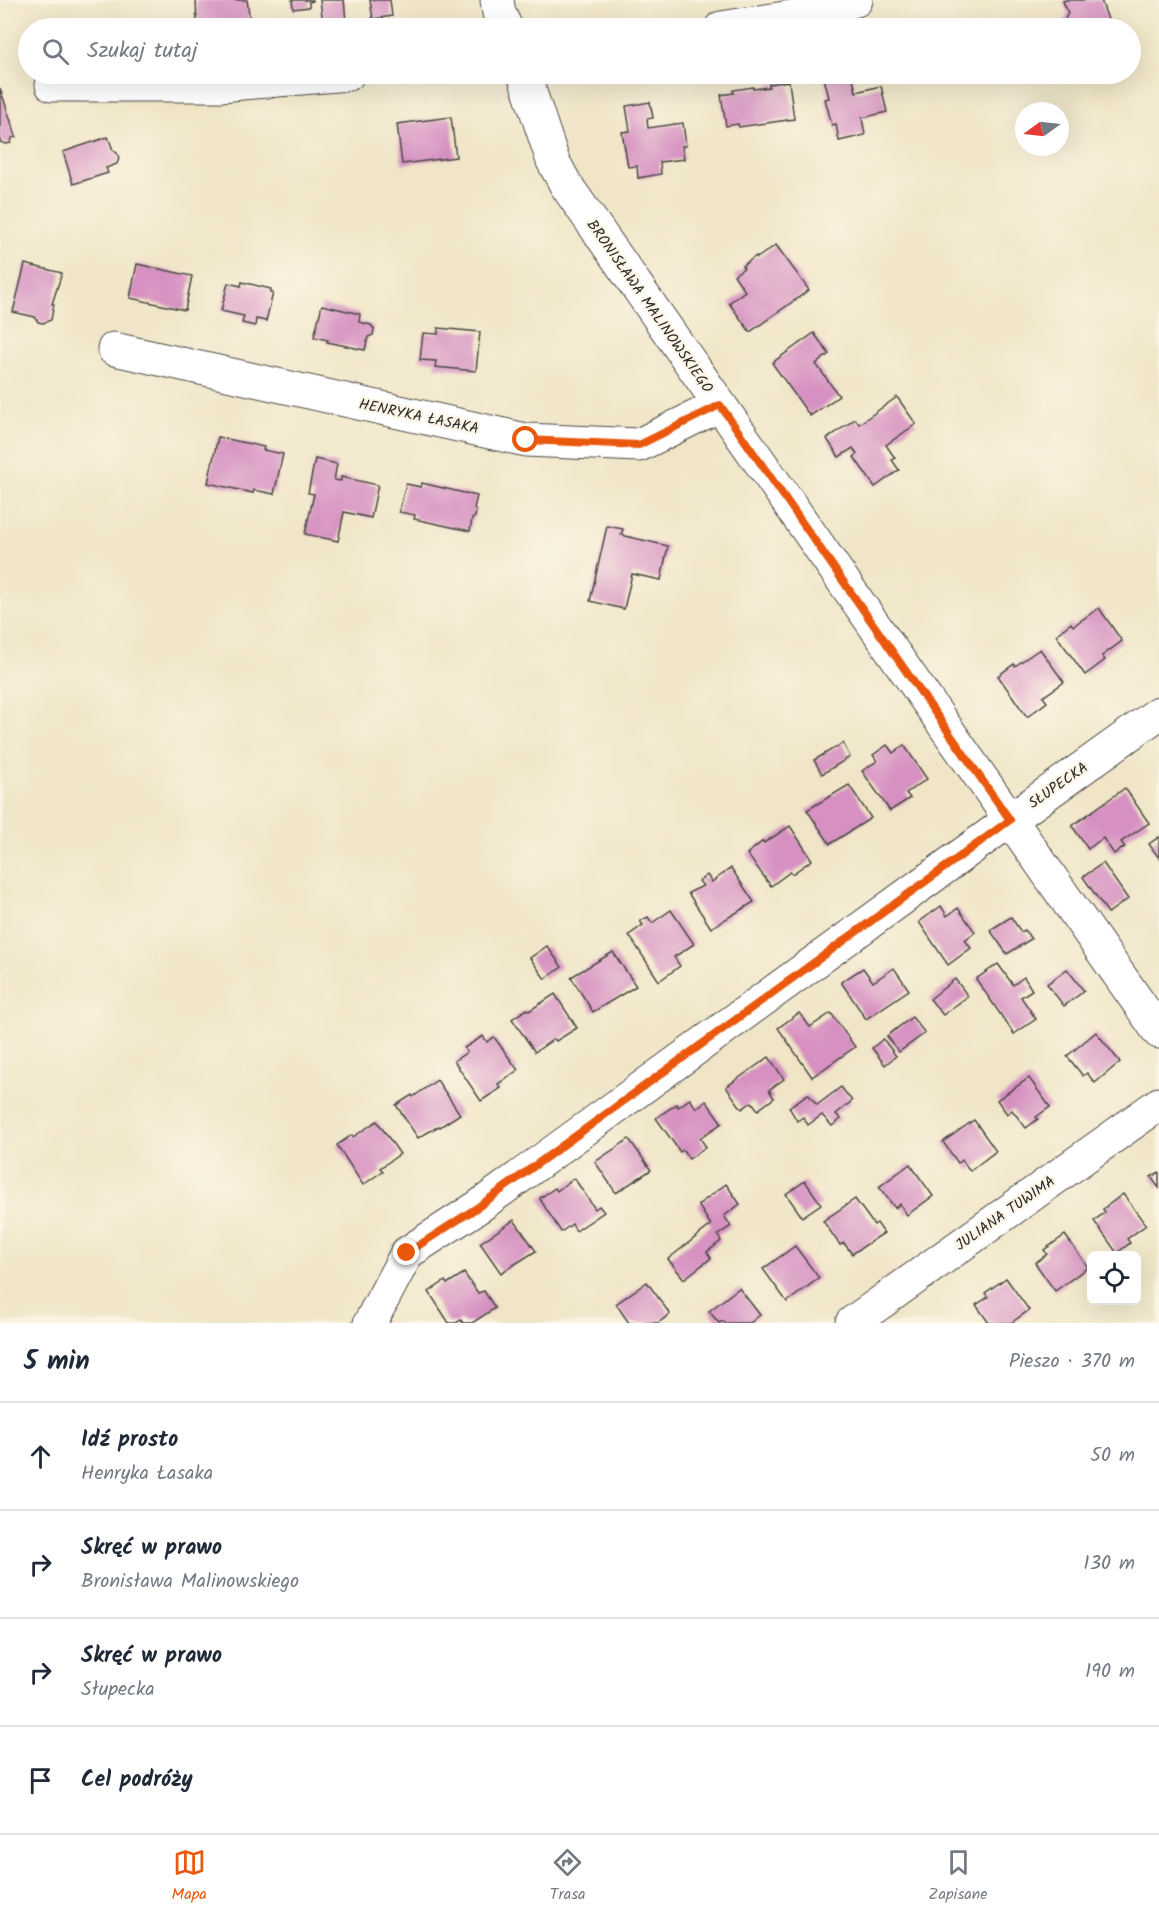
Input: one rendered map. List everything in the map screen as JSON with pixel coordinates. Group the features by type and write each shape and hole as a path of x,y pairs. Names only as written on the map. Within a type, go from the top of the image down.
{"street":[{"path":"497,0 501,18"},
{"path":"784,18 856,0"},
{"path":"52,85 232,84"},
{"name":"BRONISŁAWA MALINOWSKIEGO","path":"527,84 554,161 566,185 1159,1032"},
{"name":"HENRYKA ŁASAKA","path":"114,349 526,440 639,445 720,405"},
{"name":"SŁUPECKA","path":"370,1323 407,1253 478,1207 1159,713"},
{"name":"JULIANA TUWIMA","path":"852,1323 1159,1104"}],"building":[{"path":"196,0 247,0 250,18 197,18"},
{"path":"292,0 313,1 309,2 309,7 293,9"},
{"path":"320,0 344,0 346,18 322,18"},
{"path":"370,0 390,0 392,16 373,18"},
{"path":"1101,0 1107,18 1066,18 1068,13 1063,1"},
{"path":"769,84 789,84 794,119 739,127 738,124 726,126 721,95 734,93 733,90 769,87"},
{"path":"826,84 854,84 856,92 881,86 887,112 862,118 865,135 839,141 836,124 832,125 825,99 829,98"},
{"path":"0,88 16,137 12,138 11,143 6,144 0,142"},
{"path":"650,102 653,118 647,119 648,128 683,123 686,146 682,146 684,159 660,162 661,174 638,178 637,166 628,167 622,132 630,131 626,106"},
{"path":"451,117 456,157 402,164 397,124"},
{"path":"108,137 119,158 117,164 106,168 108,173 73,184 63,152"},
{"path":"776,245 809,290 750,332 729,303 745,291 734,275 756,256 757,258"},
{"path":"25,264 62,273 52,304 54,304 51,320 38,322 35,317 13,312"},
{"path":"137,264 192,276 185,310 130,298"},
{"path":"242,282 271,289 270,293 273,293 266,321 256,319 255,326 242,323 244,316 221,311 228,283 241,286"},
{"path":"322,305 360,314 359,322 371,325 374,329 373,335 368,337 365,350 314,337"},
{"path":"438,328 480,332 476,371 435,367 436,361 420,360 423,333 438,334"},
{"path":"814,333 829,354 816,364 839,396 810,416 772,363"},
{"path":"897,397 916,424 886,445 895,458 892,460 899,470 875,487 854,457 857,454 853,448 839,457 827,439 855,419 859,424"},
{"path":"218,437 264,447 263,450 283,454 274,494 254,490 253,493 208,483"},
{"path":"315,459 337,464 334,480 341,481 341,477 378,485 371,518 344,512 338,541 305,534 314,494 308,493"},
{"path":"422,483 477,496 474,508 475,517 472,519 470,531 414,519 415,515 399,512 406,484 421,487"},
{"path":"607,526 623,529 621,535 668,546 661,580 632,574 624,609 590,601"},
{"path":"1099,608 1122,641 1102,656 1105,660 1085,675 1056,635 1071,623 1073,626"},
{"path":"1040,649 1064,682 1043,697 1047,702 1027,717 998,676"},
{"path":"843,743 850,757 822,774 814,760"},
{"path":"887,745 893,753 904,745 927,779 906,793 910,798 890,811 862,771 877,761 873,755"},
{"path":"849,785 871,818 830,844 807,810"},
{"path":"1125,788 1149,823 1121,842 1125,847 1114,854 1103,838 1088,849 1072,826"},
{"path":"790,826 812,860 771,886 747,854 763,841 764,843"},
{"path":"1159,837 1159,858 1149,844"},
{"path":"1103,863 1128,899 1108,913 1083,877"},
{"path":"731,868 754,902 711,928 688,893 703,886 699,881 707,875 712,882"},
{"path":"941,906 947,916 958,908 975,932 965,940 971,948 948,965 919,922"},
{"path":"671,910 694,944 674,957 680,966 659,981 629,935 643,925 640,921 648,917 652,923"},
{"path":"1011,917 1021,932 1025,930 1031,939 1007,954 990,930"},
{"path":"547,946 562,967 545,979 530,958"},
{"path":"613,952 636,986 593,1012 571,977"},
{"path":"998,964 1013,985 1024,977 1032,990 1021,997 1036,1019 1014,1034 976,979"},
{"path":"863,968 873,982 894,968 909,990 866,1019 841,982"},
{"path":"1067,969 1084,991 1064,1006 1047,984"},
{"path":"955,979 968,996 943,1015 930,999"},
{"path":"555,994 577,1028 556,1041 554,1039 535,1052 512,1019"},
{"path":"799,1013 810,1027 831,1013 855,1047 812,1077 778,1028"},
{"path":"912,1017 925,1033 899,1052 887,1036"},
{"path":"1096,1032 1120,1062 1095,1083 1087,1073 1083,1076 1067,1056"},
{"path":"483,1036 487,1042 494,1037 518,1070 498,1084 501,1088 481,1101 454,1061 467,1052 464,1048"},
{"path":"883,1039 896,1056 885,1065 872,1048"},
{"path":"769,1057 784,1079 769,1090 774,1098 758,1110 752,1102 742,1109 726,1087"},
{"path":"1029,1078 1050,1107 1026,1128 1012,1110 1007,1114 997,1100"},
{"path":"437,1080 460,1114 418,1138 396,1105 412,1095 413,1097"},
{"path":"841,1087 852,1101 836,1114 841,1119 832,1126 822,1115 808,1125 803,1117 797,1121 789,1107 808,1094 817,1105"},
{"path":"690,1099 696,1108 706,1101 722,1123 700,1138 706,1147 689,1159 683,1150 680,1152 656,1118 677,1104 678,1107"},
{"path":"974,1120 996,1151 970,1171 962,1160 958,1163 943,1142"},
{"path":"377,1121 400,1154 380,1168 383,1171 363,1185 337,1145"},
{"path":"629,1139 651,1170 616,1193 595,1162"},
{"path":"910,1164 933,1196 907,1215 900,1204 895,1208 879,1187"},
{"path":"1159,1172 1159,1188 1151,1177"},
{"path":"574,1178 595,1209 599,1206 604,1212 576,1231 572,1224 561,1232 540,1198 555,1188 557,1191"},
{"path":"805,1181 821,1204 802,1217 786,1194"},
{"path":"726,1184 740,1204 724,1216 731,1226 718,1235 721,1241 707,1252 711,1258 684,1279 668,1259 711,1225 698,1205"},
{"path":"1123,1194 1146,1225 1127,1239 1130,1243 1120,1251 1116,1251 1094,1221 1105,1212 1103,1209"},
{"path":"855,1199 874,1225 877,1223 884,1233 852,1254 844,1243 840,1245 823,1221"},
{"path":"514,1220 536,1251 501,1273 480,1243"},
{"path":"1065,1235 1087,1268 1055,1291 1035,1263 1047,1254 1044,1250"},
{"path":"795,1246 819,1278 787,1302 763,1269"},
{"path":"464,1273 478,1293 484,1291 495,1308 472,1323 463,1323 461,1320 449,1323 429,1292 445,1281 447,1284"},
{"path":"1006,1278 1029,1310 1011,1323 989,1323 976,1305 988,1297 985,1293"},
{"path":"647,1282 670,1314 658,1323 629,1323 616,1304"},
{"path":"739,1288 760,1315 750,1323 725,1323 723,1321 719,1323 709,1311"}],"route":[{"path":"407,1253 478,1207 1010,820 720,405 639,445 526,440"}]}
